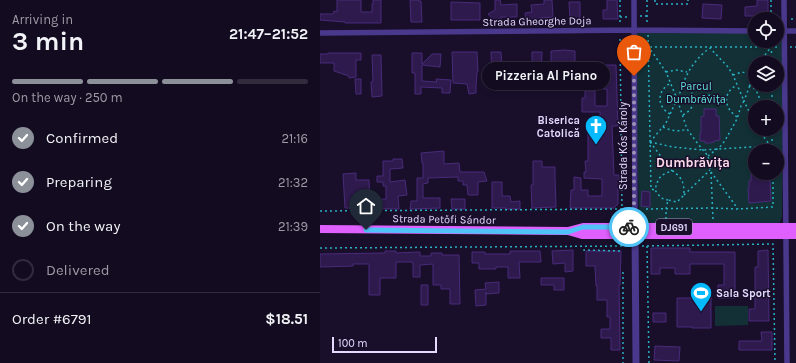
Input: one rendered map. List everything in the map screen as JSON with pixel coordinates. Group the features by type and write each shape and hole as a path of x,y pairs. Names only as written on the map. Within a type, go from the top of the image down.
{"main road":[{"name":"Strada Petőfi Sándor","path":"320,229 568,232 583,227 635,232 786,231 796,227"},
{"name":"Strada Petőfi Sándor","path":"635,232 666,227 713,227 786,231 796,235"}],"street":[{"name":"Strada Kós Károly","path":"634,0 636,363"},
{"path":"784,0 784,12"},
{"name":"Strada Gheorghe Doja","path":"320,33 620,30 748,31"},
{"path":"787,363 784,31 796,31"}],"path":[{"path":"320,211 622,209 620,0"},
{"path":"647,0 651,189 655,190 661,198 677,202 711,170"},
{"path":"655,0 655,4 688,4 688,0"},
{"path":"771,0 771,12"},
{"path":"648,46 666,72 687,129 708,156 711,170 713,227"},
{"path":"634,47 748,47"},
{"path":"650,142 663,127 688,73 697,60 710,48 728,66 748,111"},
{"path":"763,56 770,48"},
{"path":"666,72 676,70 688,73"},
{"path":"733,75 742,72 748,74"},
{"path":"670,114 663,109 660,103 660,97 662,91 671,83"},
{"path":"682,116 691,108 694,101 692,93 684,83"},
{"path":"737,85 730,91 726,101 730,112 738,117"},
{"path":"708,156 722,146 725,141 738,117 748,88"},
{"path":"694,101 710,95 726,101"},
{"path":"663,127 680,131 687,129"},
{"path":"650,142 672,147 703,150 748,147"},
{"path":"650,142 673,171 680,177 684,186 684,195"},
{"path":"711,170 738,209"},
{"path":"655,190 658,180 664,173 673,171"},
{"path":"646,209 738,209 773,207 772,180"},
{"path":"666,227 666,209 668,200"},
{"path":"649,363 647,246 773,244 775,363"},
{"path":"594,246 594,251"},
{"path":"600,246 600,251"},
{"path":"320,248 622,246"},
{"path":"584,251 622,251"},
{"path":"623,272 623,363"}],"green space":[{"name":"Parcul Dumbrăvița","path":"634,30 748,31 748,48 784,48 784,56 748,56 748,92 783,92 783,100 748,100 748,136 783,136 783,144 748,144 748,180 782,180 782,217 780,222 776,225 646,224 641,221 639,214"},
{"path":"715,306 748,306 748,325 715,326"}],"building":[{"path":"337,0 361,0 361,12 372,12 373,0 381,0 381,23 345,23 320,20 320,14 333,14 334,11 337,12"},
{"path":"410,0 421,1 422,22 411,22"},
{"path":"495,0 500,0 501,5 517,4 517,17 501,17 501,21 495,22 488,14 495,10"},
{"path":"544,0 552,0 553,17 526,21 525,13 532,12 531,5 544,4"},
{"path":"607,0 617,0 618,19 603,19 603,10 607,10"},
{"path":"757,0 768,0 768,12 748,12 748,16 745,16 745,7 757,6"},
{"path":"451,2 480,3 480,20 451,20"},
{"path":"569,2 580,2 580,20 570,20"},
{"path":"703,4 722,5 721,19 702,18"},
{"path":"551,51 575,51 575,66 551,66"},
{"path":"452,52 477,52 478,72 476,93 469,94 467,84 453,83"},
{"path":"491,52 501,52 502,66 521,66 521,85 509,85 509,81 492,81"},
{"path":"532,52 542,52 541,74 532,74"},
{"path":"361,53 361,60 356,60 356,77 349,78 349,76 334,71 334,63 320,63 320,54"},
{"path":"412,53 422,53 422,64 432,54 441,54 440,67 422,65 422,81 437,82 436,79 451,80 450,93 442,93 442,88 421,87 421,94 415,94 415,73 412,73"},
{"path":"372,55 381,55 382,96 372,97"},
{"path":"616,65 618,126 612,126 614,175 619,175 618,204 614,208 570,208 571,190 574,190 574,177 581,178 581,190 588,190 588,196 602,196 602,179 584,178 584,172 586,172 585,161 588,161 588,131 600,130 600,112 582,112 582,98 585,98 585,91 595,91 595,106 607,106 607,89 603,89 603,73 599,74 599,66"},
{"path":"355,79 361,79 361,94 356,94"},
{"path":"704,109 716,109 716,116 719,116 720,140 710,143 700,141 701,117 704,116"},
{"path":"444,151 444,164 459,163 460,172 484,172 487,181 478,182 478,195 468,195 467,185 463,185 463,181 458,181 458,177 428,178 428,183 423,184 423,198 440,198 440,208 410,209 411,201 417,201 417,178 423,178 421,153"},
{"path":"393,159 402,159 403,168 390,169 390,182 405,180 407,195 398,196 399,209 345,208 343,174 356,173 356,180 369,180 370,199 386,199 386,186 383,186 383,182 377,182 377,176 383,176 383,161 393,161"},
{"path":"533,161 542,161 542,167 555,167 556,207 532,208 531,185 533,185"},
{"path":"770,180 771,201 749,203 748,188 749,181"},
{"path":"492,182 502,182 502,196 510,196 511,202 520,201 520,209 492,208"},
{"path":"642,191 650,192 650,207 641,206"},
{"path":"451,199 465,199 465,209 452,209"},
{"path":"651,248 690,248 690,252 735,252 735,298 718,298 718,285 724,285 724,264 690,264 690,274 675,274 675,268 660,268 660,274 651,274"},
{"path":"573,250 573,271 565,272 565,263 553,264 552,251"},
{"path":"768,250 769,321 749,321 749,309 755,309 755,267 758,267 758,251"},
{"path":"385,251 396,251 396,253 420,252 420,256 431,256 431,253 442,253 442,255 459,255 460,304 450,304 450,289 441,289 441,285 433,285 433,264 420,265 420,277 413,277 412,262 396,262 396,278 380,278 380,295 369,295 369,264 320,267 320,254 385,253"},
{"path":"510,251 540,251 541,262 519,262 520,278 508,278 508,267 479,269 479,263 472,263 472,252 485,252 485,254 510,254"},
{"path":"586,251 621,251 619,285 620,350 611,350 611,338 601,338 601,329 610,329 610,317 607,317 607,300 597,300 595,266 586,266"},
{"path":"541,278 564,278 564,290 554,290 554,285 541,285"},
{"path":"499,282 499,293 486,294 486,305 476,306 475,290 486,289 485,283"},
{"path":"421,285 428,285 428,305 421,305"},
{"path":"711,297 711,328 677,327 677,298"},
{"path":"653,313 666,313 666,322 653,322"},
{"path":"761,332 772,332 772,350 739,350 739,341 762,341"},
{"path":"655,346 680,347 679,361 654,360"}],"way so far":[{"path":"629,227 634,227 634,76"}],"place":[{"name":"Pizzeria Al Piano","path":"634,76"},
{"name":"Biserica Catolică","path":"596,146"},
{"name":"Sala Sport","path":"701,312"}],"district":[{"name":"Dumbrăvița","path":"693,162"}],"route":[{"path":"366,230 568,232 583,227 629,227"}]}
